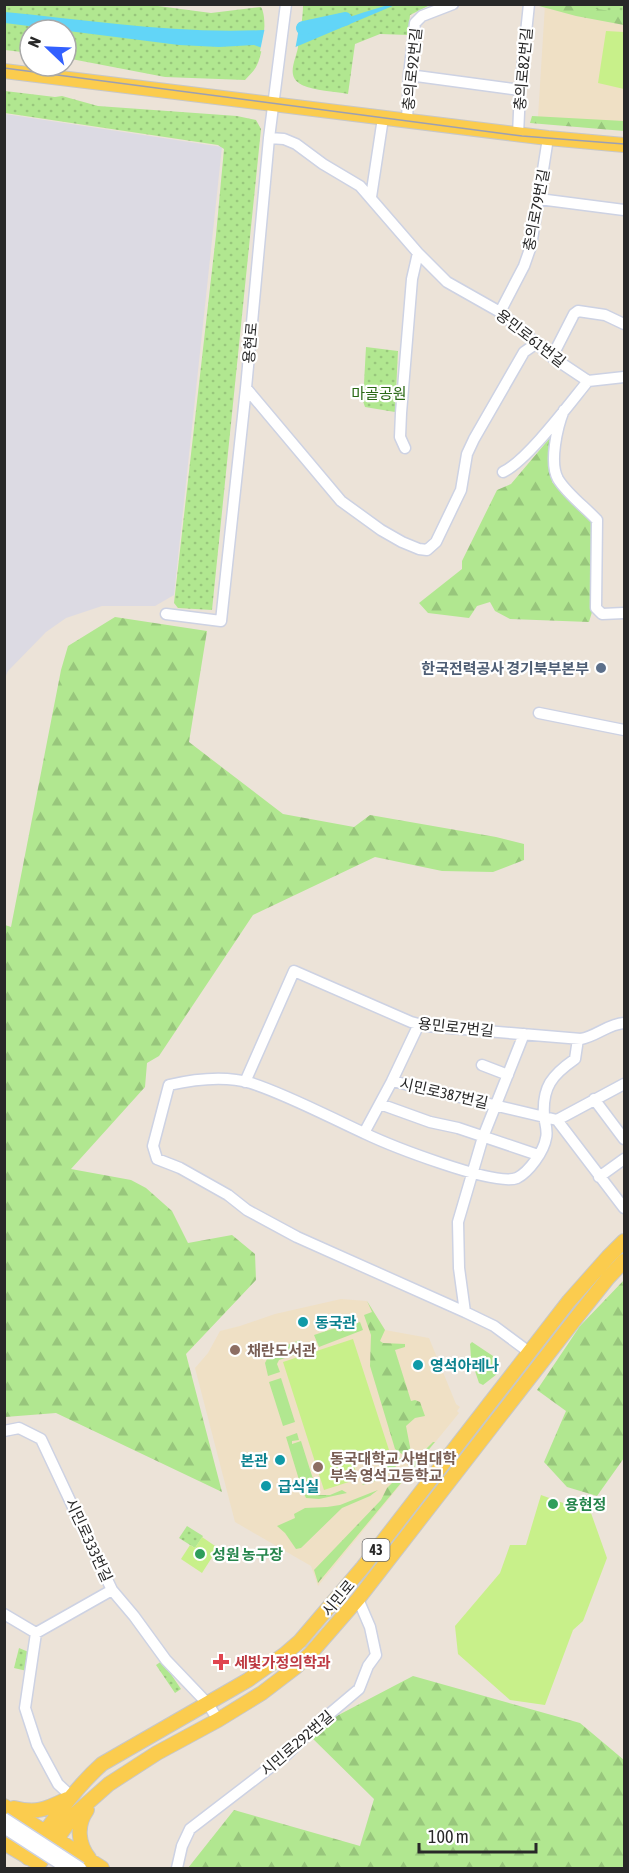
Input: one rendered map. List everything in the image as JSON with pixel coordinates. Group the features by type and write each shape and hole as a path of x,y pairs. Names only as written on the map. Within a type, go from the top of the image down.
{"main road":[{"path":"4,71 518,135 624,145"},
{"name":"시민로","path":"32,1866 71,1796 89,1776 110,1759 208,1704 269,1666 314,1627 529,1352 587,1280 624,1241"},
{"name":"시민로","path":"51,1835 102,1790 157,1753 262,1693 296,1667 328,1635 562,1336 624,1261"},
{"path":"100,1867 85,1853 79,1828 81,1819 102,1790"},
{"path":"5,1810 40,1811 71,1796"},
{"path":"5,1810 51,1835 100,1867"},
{"path":"4,1844 15,1855 32,1866"}],"street":[{"name":"충의로92번길","path":"406,121 415,23 422,16 453,4"},
{"name":"충의로82번길","path":"518,135 529,4"},
{"name":"용현로","path":"166,614 221,621 246,388 269,138 285,7"},
{"path":"409,75 520,90"},
{"path":"371,197 384,118"},
{"name":"용민로61번길","path":"269,138 284,139 296,144 323,164 360,186 418,253 447,282 500,312 552,357 588,381"},
{"name":"충의로79번길","path":"500,312 524,266 531,246 548,138"},
{"path":"539,199 624,210"},
{"path":"405,448 400,437 401,413 412,279 418,253"},
{"path":"552,357 578,311 605,315 624,324"},
{"path":"246,388 340,501 395,538 419,549 427,550 436,542 461,490 467,454 474,439 524,352 537,343"},
{"path":"502,472 512,468 588,381 624,377"},
{"path":"564,410 556,435 554,472 560,482 597,520 596,608 602,614 624,613"},
{"path":"539,713 624,730"},
{"name":"용민로7번길","path":"245,1082 294,971 419,1024 578,1039 589,1038 608,1026 624,1023"},
{"path":"392,1081 419,1024"},
{"path":"465,1312 457,1232 460,1209 483,1137 524,1034"},
{"path":"529,1352 480,1318 297,1236 247,1210 228,1194 190,1173 157,1160 153,1146 169,1085 192,1080 224,1079 245,1082 395,1148 472,1172 501,1179 516,1178 525,1172 538,1155 547,1136 544,1117 546,1089 556,1075 575,1059 578,1039"},
{"path":"482,1065 508,1075"},
{"name":"시민로387번길","path":"364,1133 392,1081 557,1120"},
{"path":"624,1084 557,1120 624,1208"},
{"path":"594,1099 624,1139"},
{"path":"380,1104 538,1155"},
{"path":"599,1177 624,1159"},
{"name":"시민로333번길","path":"4,1431 19,1428 41,1438 112,1590 166,1660 208,1704 218,1720"},
{"path":"36,1633 112,1590"},
{"name":"시민로292번길","path":"177,1869 182,1846 190,1829 285,1756 359,1689 368,1666 376,1655 370,1627 358,1599"},
{"path":"4,1614 36,1633"},
{"path":"36,1633 25,1708 37,1745 58,1784 71,1796"},
{"path":"5,1810 81,1869"},
{"path":"4,1828 66,1869"}],"shaded area":[{"path":"545,5 624,15 624,124 538,117"},
{"path":"5,114 222,147 174,595 155,606 102,606 66,618 46,632 8,671 5,678"},
{"name":"동국대학교 사범대학 부속 영석고등학교","path":"341,1299 367,1301 385,1330 429,1338 456,1404 460,1407 457,1411 459,1413 318,1586 311,1566 235,1522 195,1368 208,1353 220,1331 275,1314"}],"green space":[{"path":"143,4 211,13 261,7 264,36 256,67 245,80 165,77 78,60 78,18 18,18 18,52 5,50 5,5"},
{"path":"303,5 430,5 410,15 408,35 380,34 355,44 348,94 307,87 294,78 293,68"},
{"path":"570,5 624,5 624,13"},
{"path":"624,5 624,25 576,16 539,6"},
{"path":"606,31 624,32 624,89 598,83"},
{"path":"5,91 62,96 98,106 237,116 256,120 261,129 212,610 178,608 174,603 224,149 218,145 5,113"},
{"path":"532,116 624,121 624,131 530,123"},
{"name":"마골공원","path":"366,347 398,351 395,412 365,407 363,401"},
{"path":"554,433 552,482 597,522 595,602 589,622 510,619 495,611 490,602 477,606 469,618 428,613 419,603 462,569 462,561 497,490 511,484"},
{"path":"115,617 207,631 189,742 283,814 354,827 370,815 524,844 524,860 493,872 442,871 375,857 253,915 159,1056 147,1063 145,1087 71,1169 131,1180 146,1188 172,1211 188,1243 232,1235 255,1254 256,1280 186,1354 222,1492 56,1413 5,1417 5,925 11,927 61,670 68,646"},
{"path":"624,1280 624,1458 597,1496 567,1487 544,1462 566,1411 537,1390 580,1326"},
{"path":"367,1301 385,1330 380,1341 405,1344 405,1347 395,1350 411,1401 420,1402 425,1416 415,1418 406,1426 411,1452 406,1457 395,1449 370,1366 371,1335 364,1315 372,1312"},
{"path":"360,1322 363,1330 319,1347 314,1335 335,1328 337,1331"},
{"path":"353,1339 389,1450 353,1462 358,1479 324,1490 283,1362"},
{"path":"300,1340 303,1352 279,1360 277,1364 280,1372 268,1376 265,1363 271,1351"},
{"path":"472,1342 496,1358 497,1374 483,1385 479,1383 473,1365 468,1359 471,1357 470,1344"},
{"path":"281,1378 295,1422 283,1426 269,1382"},
{"path":"297,1433 299,1440 292,1441 292,1444 301,1441 313,1479 300,1483 286,1437"},
{"path":"435,1442 318,1583 314,1570 381,1500 387,1488"},
{"path":"393,1453 403,1460 382,1479 362,1485 381,1473 388,1465"},
{"path":"316,1485 319,1495 330,1495 342,1490 347,1493 319,1499 306,1498 302,1489"},
{"path":"378,1490 342,1508 301,1548 296,1549 277,1526 295,1518 294,1514 305,1508 340,1505"},
{"path":"541,1495 591,1513 607,1558 583,1621 573,1630 545,1705 510,1700 458,1654 455,1626 500,1573 510,1545 526,1545"},
{"path":"187,1526 203,1536 195,1548 179,1538"},
{"name":"성원 농구장","path":"202,1537 218,1548 202,1573 181,1559 190,1545 195,1548"},
{"path":"19,1648 31,1653 27,1671 14,1668"},
{"path":"162,1661 181,1689 175,1693 156,1665"},
{"path":"413,1676 580,1723 624,1760 624,1868 188,1868 234,1810 360,1846 374,1799 306,1732"}],"water":[{"path":"395,5 279,54 254,45 219,47 179,45 78,32 78,20 163,28 243,31 282,29 338,20"},
{"path":"5,12 59,18 18,18 18,25 5,23"}],"pier":[{"path":"300,23 295,50 279,57 260,51 265,27"}],"waterway":[{"path":"303,28 345,19"}],"tram line":[{"path":"4,68 522,136 624,144"}],"place":[{"name":"한국전력공사 경기북부본부","path":"601,668"},
{"name":"동국관","path":"303,1322"},
{"name":"채란도서관","path":"235,1350"},
{"name":"영석아레나","path":"418,1365"},
{"name":"본관","path":"280,1460"},
{"name":"동국대학교 사범대학 부속 영석고등학교","path":"318,1467"},
{"name":"급식실","path":"266,1486"},
{"name":"용현정","path":"553,1504"},
{"name":"성원 농구장","path":"200,1554"},
{"name":"세빛가정의학과","path":"221,1662"}]}
